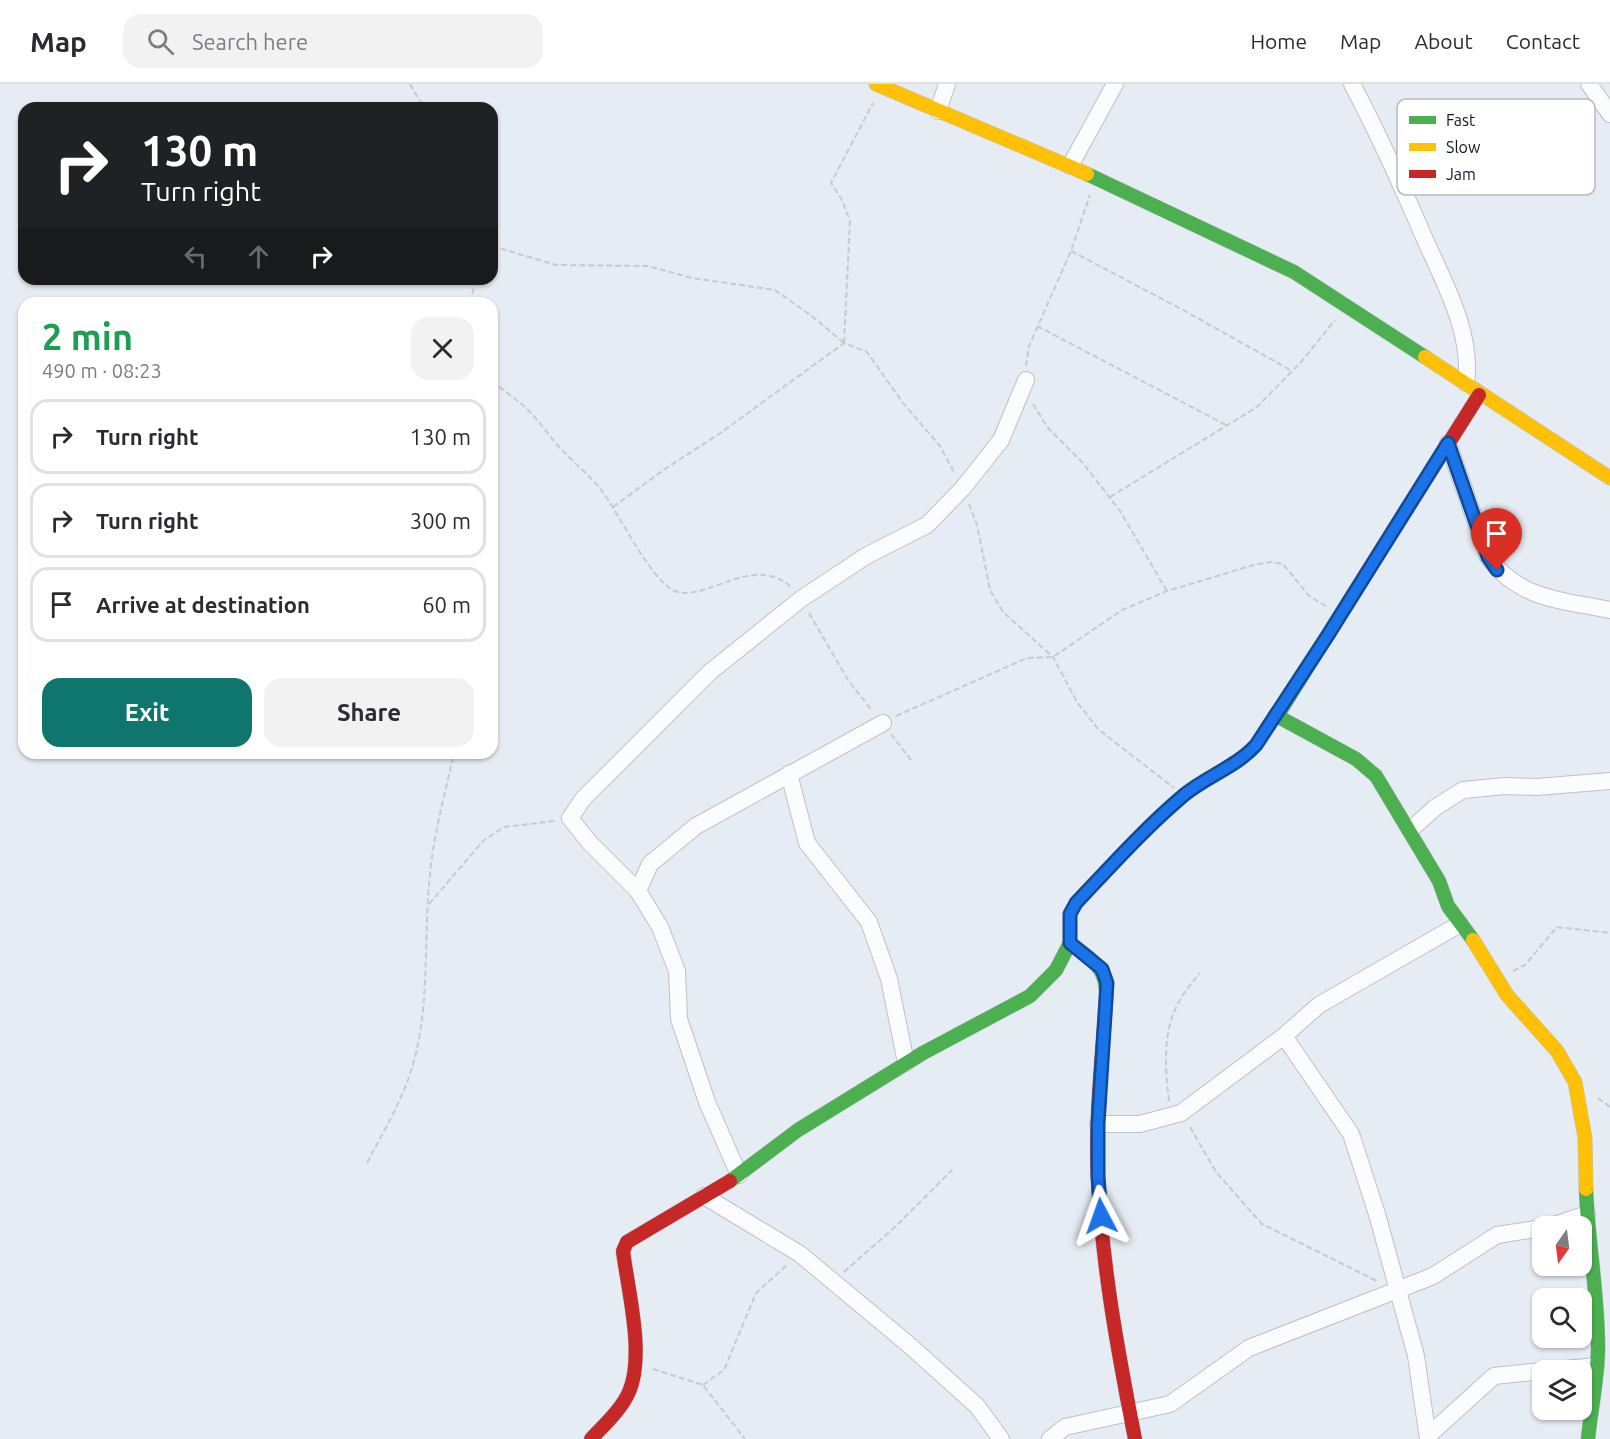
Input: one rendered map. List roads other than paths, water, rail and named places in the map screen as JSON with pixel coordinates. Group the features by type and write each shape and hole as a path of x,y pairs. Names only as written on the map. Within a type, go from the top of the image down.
{"street":[{"path":"938,111 947,84"},
{"path":"1070,166 1115,84"},
{"path":"1352,84 1397,178"},
{"path":"1589,84 1610,114"},
{"path":"879,85 1094,176 1294,272 1466,383 1479,395 1610,478"},
{"path":"1405,195 1454,308 1466,350 1466,383"},
{"path":"739,1174 708,1102 679,1018 677,971 660,927 638,891 589,842 570,818 583,799 710,672 801,599 866,556 927,525 963,488 1001,440 1026,380"},
{"path":"1479,395 1277,716 1356,759 1376,776 1439,881 1448,906 1480,951 1507,995 1557,1051 1575,1082 1585,1138 1587,1214 1595,1274 1598,1349 1588,1439"},
{"path":"1448,443 1488,557 1497,570 1510,581 1533,594 1610,610"},
{"path":"638,891 650,864 696,826 883,723"},
{"path":"789,774 807,843 869,922 890,979 906,1063"},
{"path":"1410,830 1436,807 1464,790 1505,786 1536,788 1610,781"},
{"path":"1098,1124 1140,1124 1176,1114 1284,1036 1319,1005 1460,924"},
{"path":"591,1439 606,1432 628,1394 636,1364 624,1245 704,1197 798,1130 906,1063 1030,996 1056,970 1070,943 1102,969 1107,983 1098,1124 1098,1177 1104,1256 1114,1335 1135,1439"},
{"path":"1284,1036 1352,1134 1416,1356 1428,1437"},
{"path":"704,1197 800,1254 908,1344 976,1406 1001,1439"},
{"path":"1581,1216 1587,1214"},
{"path":"1050,1439 1065,1427 1170,1404 1249,1348 1432,1276 1497,1235 1532,1230"},
{"path":"1592,1366 1596,1366"},
{"path":"1428,1437 1494,1376 1532,1372"}],"lane":[{"path":"1070,943 1070,914 1076,903 1183,795 1247,754 1277,716"}]}
